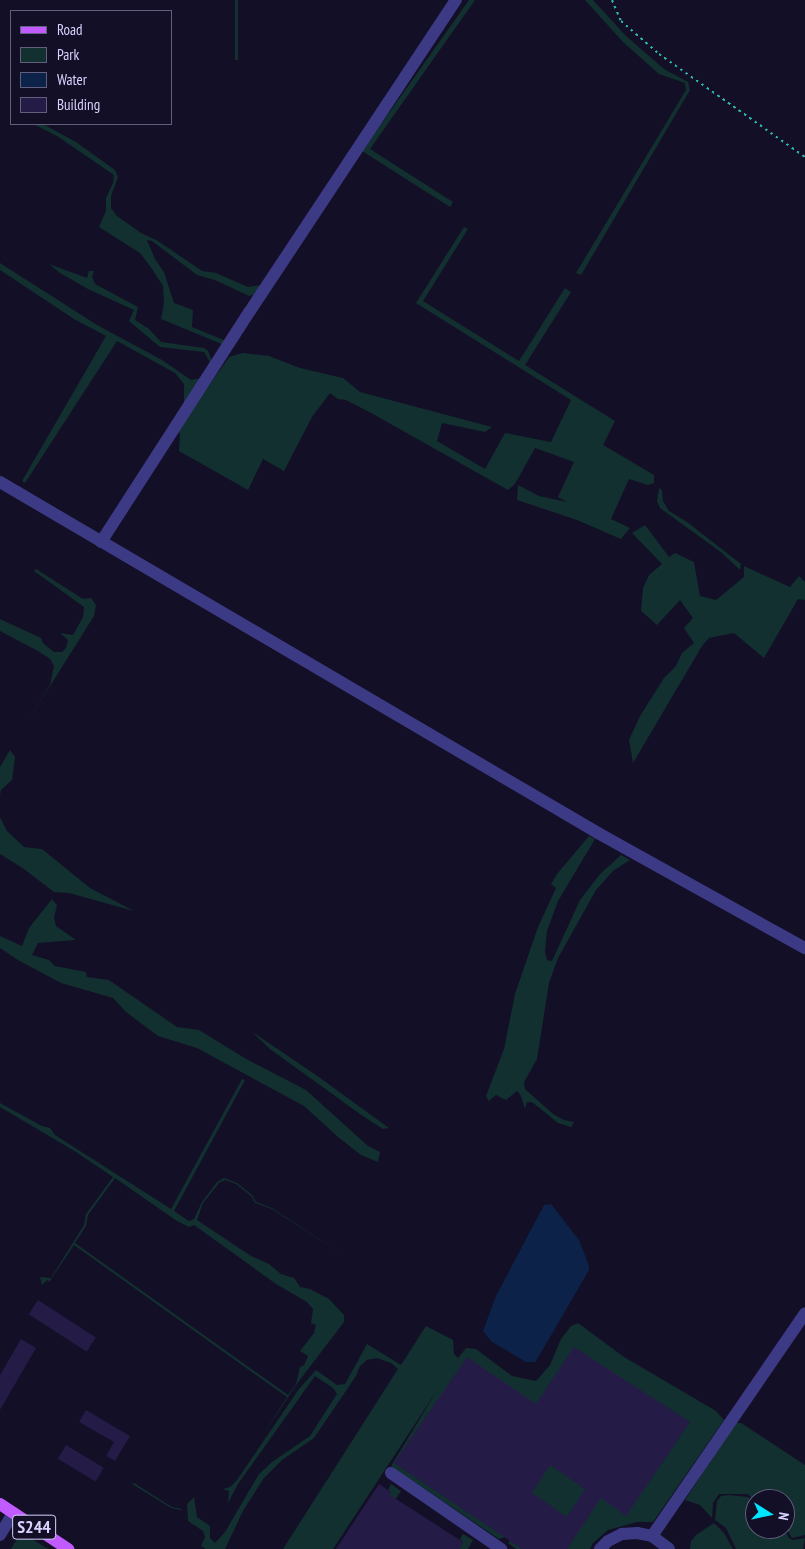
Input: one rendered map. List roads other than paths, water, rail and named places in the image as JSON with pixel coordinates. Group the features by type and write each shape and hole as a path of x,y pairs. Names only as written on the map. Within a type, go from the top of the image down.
{"main road":[{"name":"S244","path":"0,1504 68,1549"}],"street":[{"path":"101,542 256,302 456,0"},
{"path":"0,482 598,833 805,948"},
{"path":"652,1536 805,1313"},
{"path":"390,1473 501,1549"},
{"path":"0,1535 13,1513"},
{"path":"600,1549 608,1541 622,1534 637,1533 652,1536 668,1549"}],"water":[{"path":"551,1204 579,1240 589,1270 535,1362 526,1362 492,1342 483,1331 496,1296 544,1205"}]}
